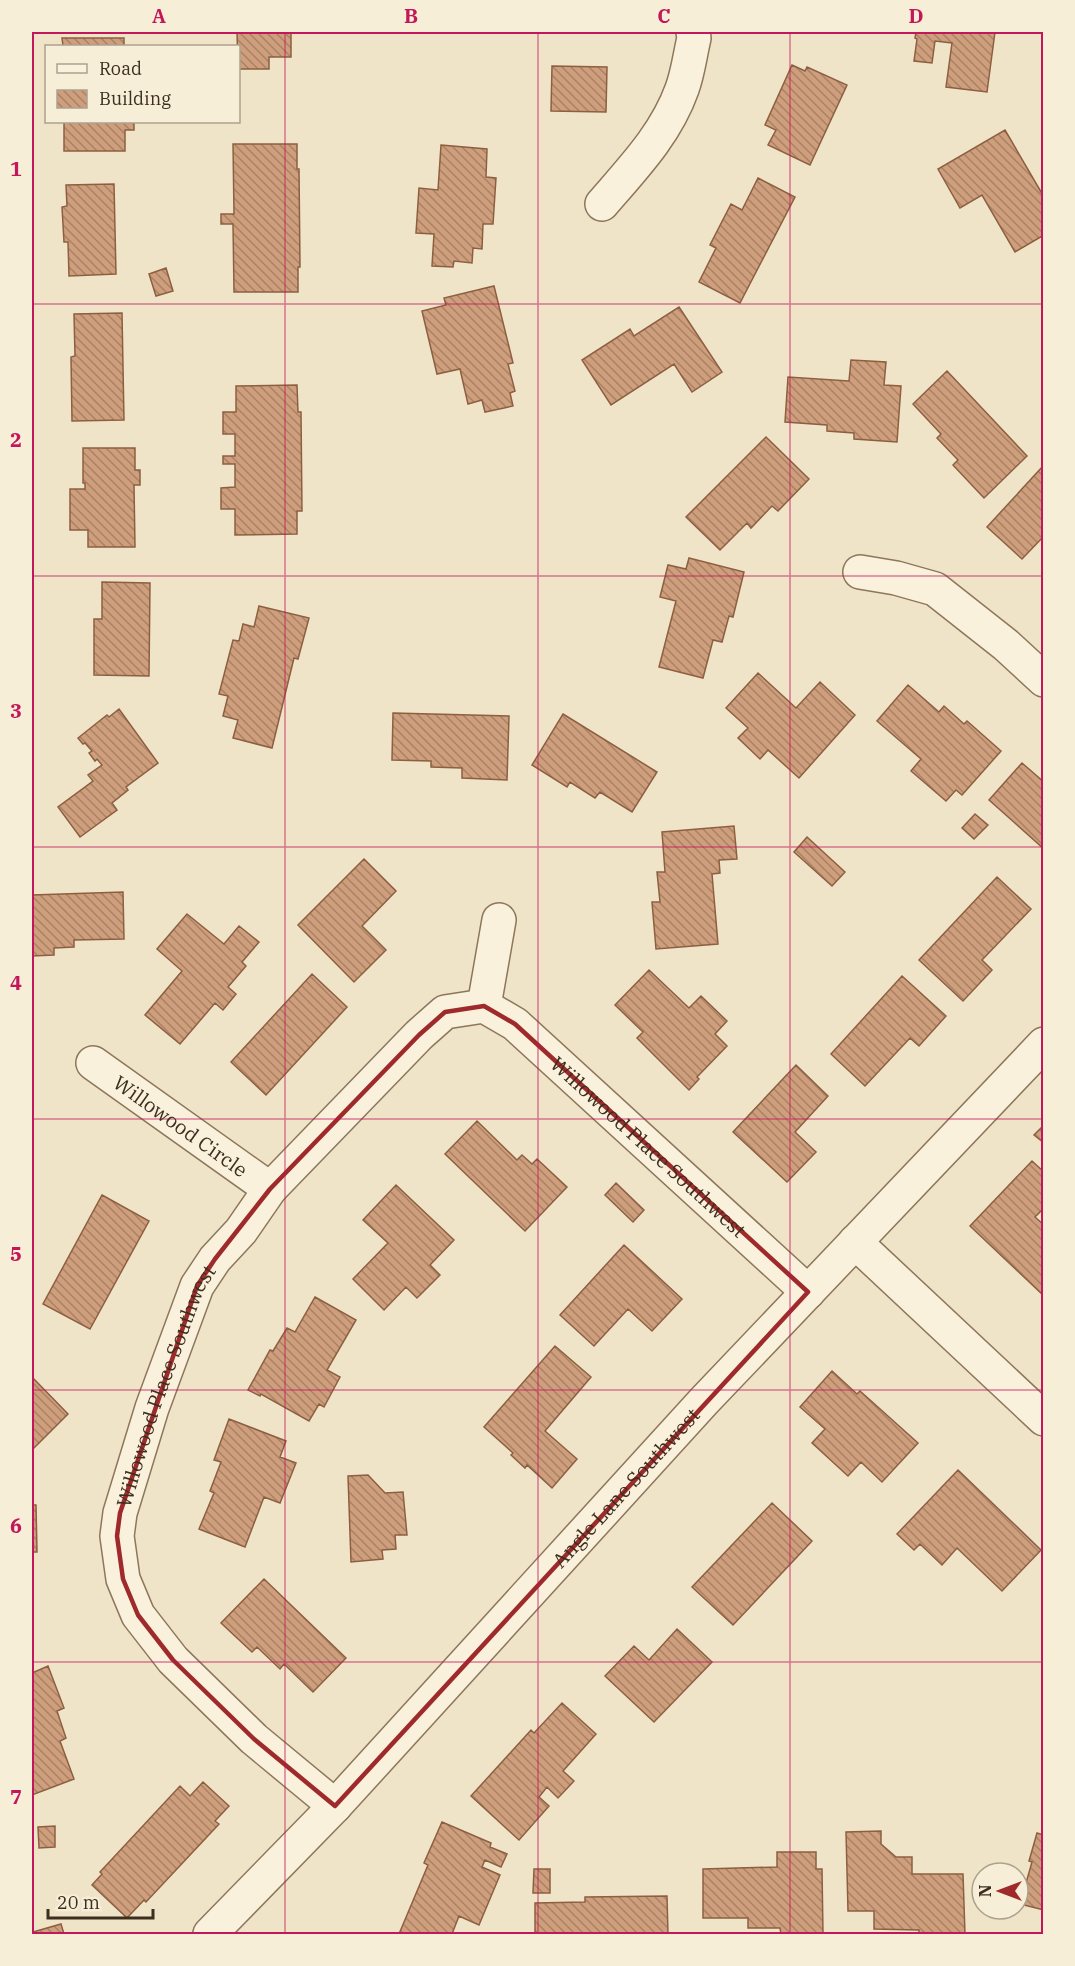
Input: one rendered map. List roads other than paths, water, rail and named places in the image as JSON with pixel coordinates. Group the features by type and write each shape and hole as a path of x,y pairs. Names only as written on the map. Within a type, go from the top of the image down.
{"street":[{"path":"602,204 652,146 670,118 683,87 693,32"},
{"path":"860,572 896,578 935,589 1006,645 1044,680"},
{"path":"484,1006 499,920"},
{"name":"Willowood Place Southwest","path":"335,1806 255,1739 173,1660 138,1615 123,1579 117,1536 120,1514 152,1408 197,1286 215,1259 241,1231 270,1189 418,1035 445,1012 484,1006 515,1024 808,1292"},
{"name":"Angle Lane Southwest","path":"210,1935 335,1806 704,1401 1044,1044"},
{"name":"Willowood Circle","path":"93,1063 270,1189"},
{"path":"855,1242 1044,1419"}]}
